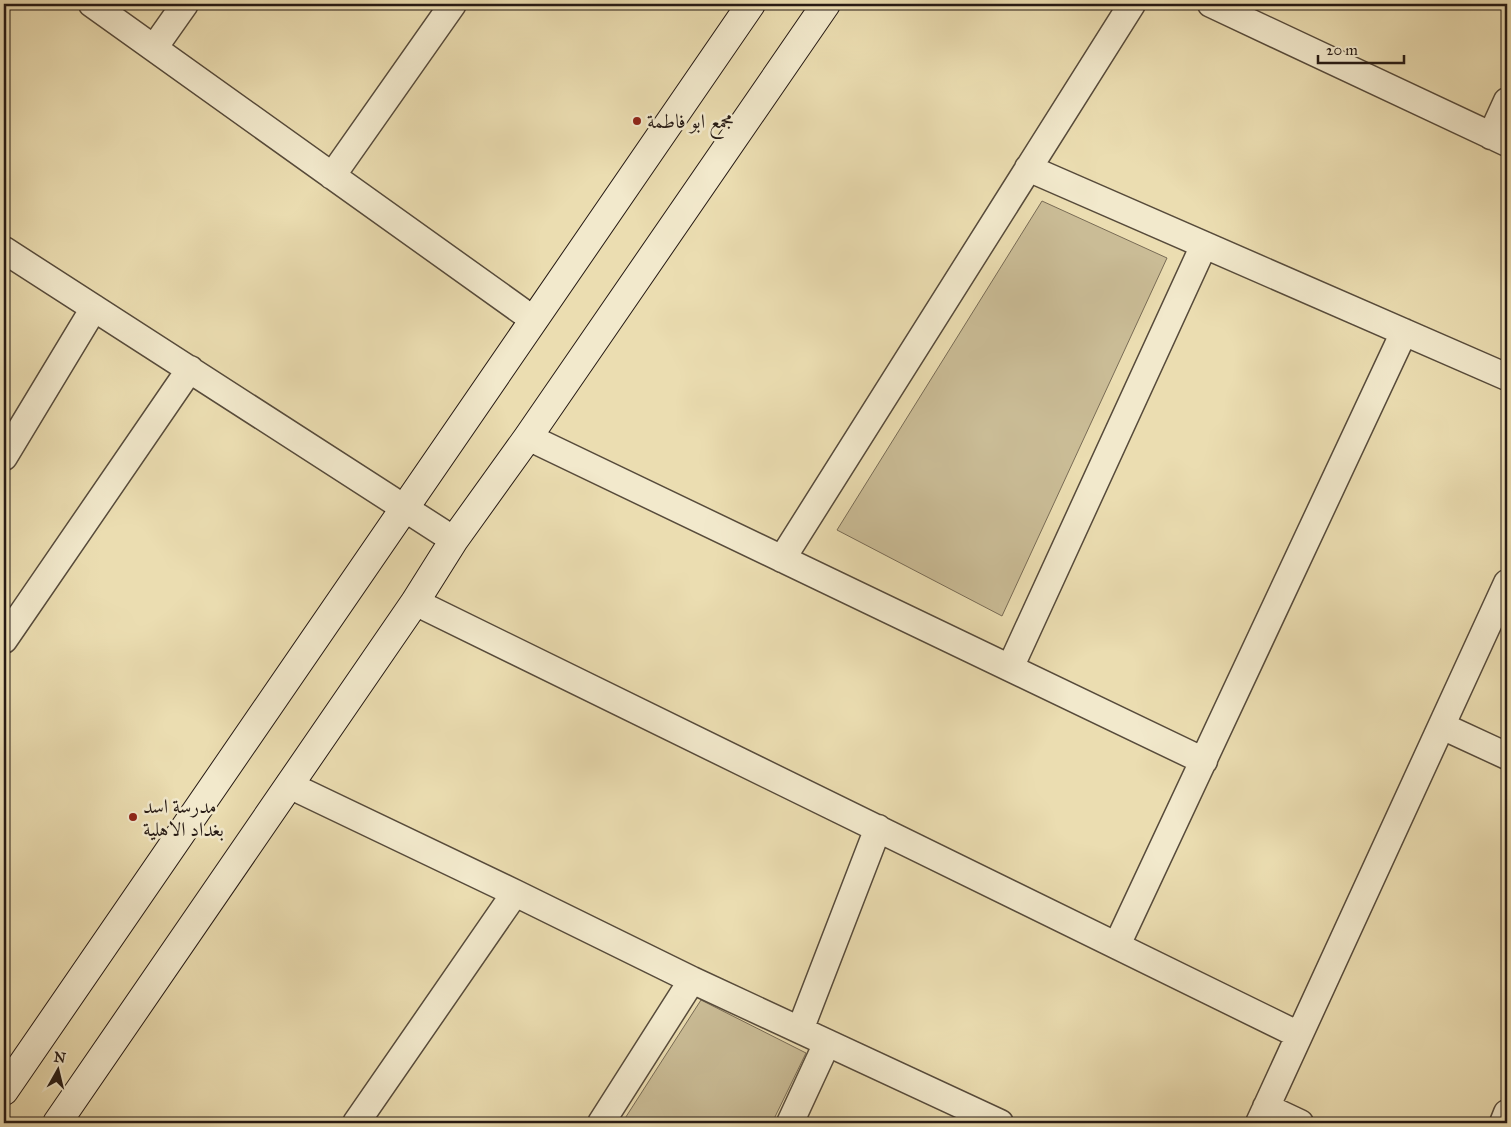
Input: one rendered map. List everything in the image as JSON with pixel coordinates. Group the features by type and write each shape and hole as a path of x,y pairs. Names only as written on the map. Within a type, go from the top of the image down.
{"street":[{"path":"92,4 534,320"},
{"path":"154,48 185,4"},
{"path":"332,176 453,4"},
{"path":"4,1092 751,4"},
{"path":"57,1123 415,602 454,540 528,437 826,4"},
{"path":"782,559 1132,4"},
{"path":"1211,4 1499,139 1507,100"},
{"path":"1028,168 1507,376"},
{"path":"1010,668 1204,245"},
{"path":"4,250 454,540"},
{"path":"4,457 94,308"},
{"path":"1117,945 1404,332"},
{"path":"4,640 190,369"},
{"path":"528,437 1204,761"},
{"path":"1300,1123 1262,1115 1507,583"},
{"path":"415,602 1300,1035"},
{"path":"1442,726 1507,756"},
{"path":"289,786 515,893 692,980 1000,1123"},
{"path":"800,1030 878,828"},
{"path":"356,1123 515,893"},
{"path":"601,1123 692,980"},
{"path":"790,1123 827,1043"},
{"path":"1503,1123 1507,1113"}],"shaded area":[{"path":"1042,201 1167,258 1002,616 837,530"},
{"path":"701,1000 806,1053 772,1123 622,1123"}],"place":[{"name":"مجمع ابو فاطمة","path":"637,121"},
{"name":"مدرسة اسد بغداد الاهلية","path":"133,817"}]}
